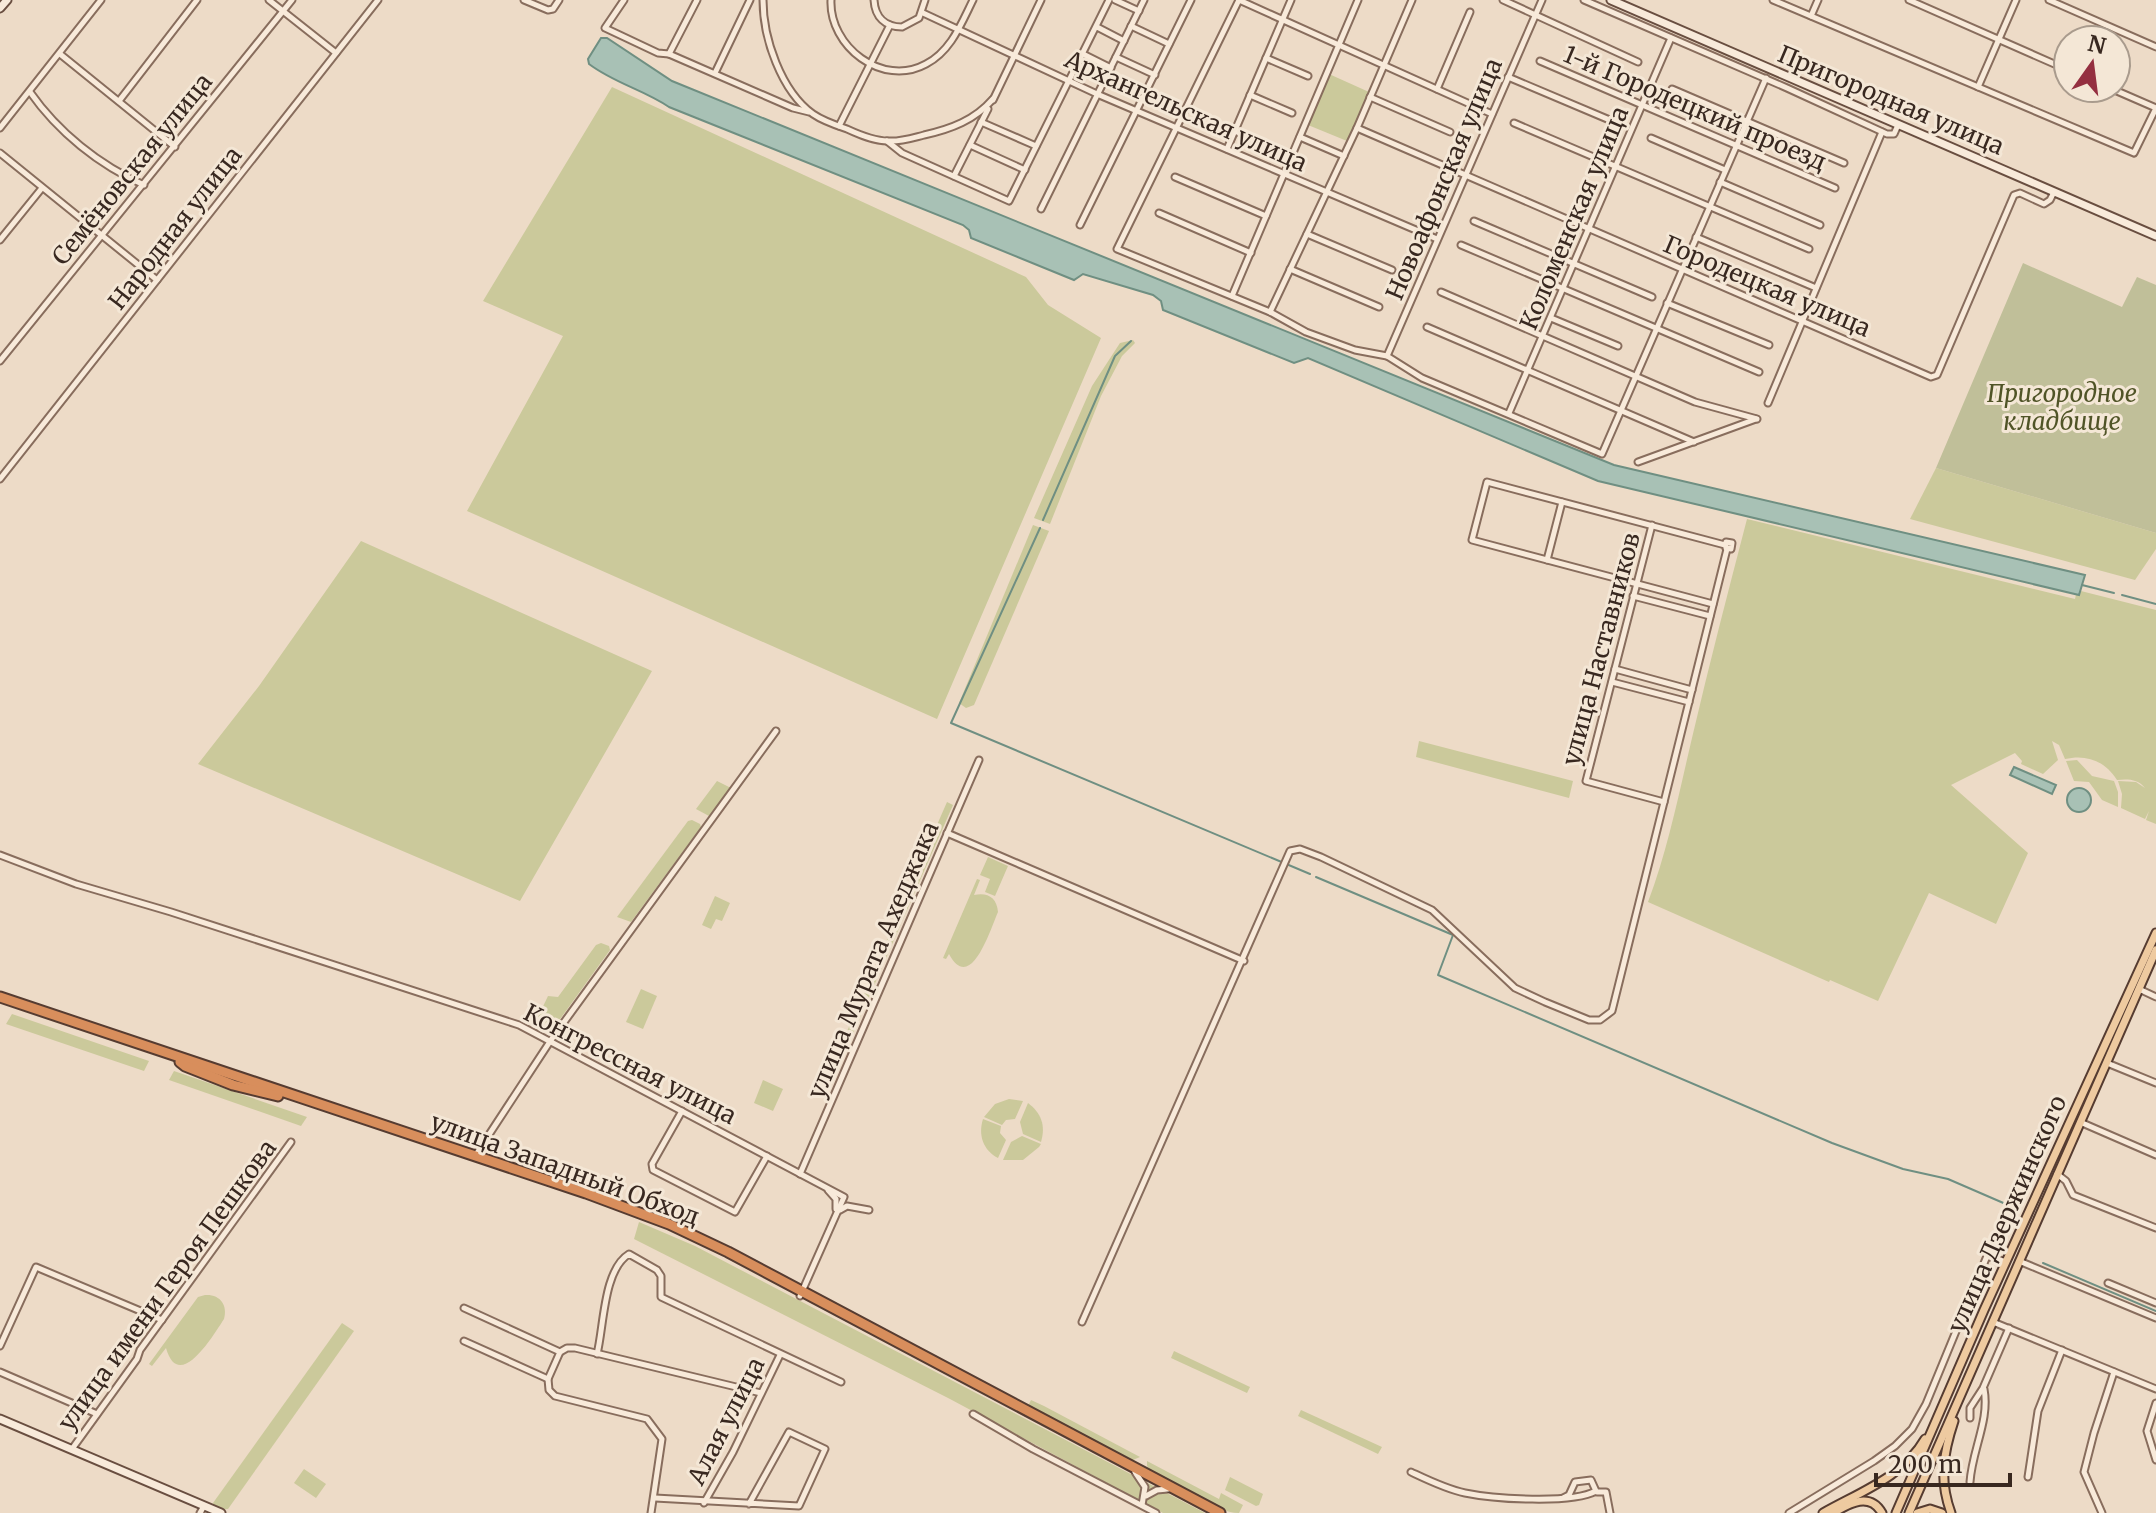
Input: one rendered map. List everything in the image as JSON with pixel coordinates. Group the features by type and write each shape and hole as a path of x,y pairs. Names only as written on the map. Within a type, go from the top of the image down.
{"highway":[{"name":"улица Западный Обход","path":"0,999 475,1156 669,1224 1214,1512"},
{"name":"улица Западный Обход","path":"0,999 563,1189 703,1244 896,1342 1214,1512"}],"main road":[{"name":"улица Дзержинского","path":"1896,1513 2156,933"},
{"name":"улица Дзержинского","path":"1909,1513 2156,950"},
{"path":"1951,1513 1943,1486 1943,1465 1969,1377"},
{"path":"1823,1513 1902,1469 1919,1450 1945,1402"},
{"path":"1833,1513 1862,1500 1876,1504 1882,1513"},
{"path":"1917,1513 1930,1509 1942,1513"}],"street":[{"path":"0,8 7,0"},
{"path":"0,128 101,0"},
{"path":"119,101 197,0"},
{"path":"269,0 336,53"},
{"name":"Семёновская улица","path":"0,360 292,0"},
{"name":"Народная улица","path":"0,479 378,0"},
{"path":"524,0 548,10 553,9 559,0"},
{"path":"624,0 605,28 658,53 669,54 865,137 887,141 952,127 980,114 993,99"},
{"path":"669,54 697,0"},
{"path":"715,73 750,0"},
{"path":"763,0 766,38 774,59 796,96 810,112"},
{"path":"831,0 831,12 840,37 853,52 871,64 898,70 925,65 945,50 973,0"},
{"path":"874,0 879,17 890,25 909,26 923,13 925,0"},
{"path":"954,176 1041,0"},
{"path":"887,141 902,153 1009,201 1112,0 1139,11"},
{"path":"1041,209 1144,0"},
{"path":"1080,225 1191,0"},
{"path":"1492,114 1239,0 1117,249 1270,312 1306,332 1355,350 1387,356 1422,378 1602,454 1766,78"},
{"path":"1227,149 1291,0"},
{"path":"1232,296 1358,0"},
{"path":"1270,312 1357,128 1412,0"},
{"path":"1503,0 1638,62"},
{"name":"Новоафонская улица","path":"1387,356 1542,0"},
{"path":"1584,0 1882,132 1894,134 1898,125"},
{"name":"Пригородная улица","path":"1611,0 2156,236"},
{"path":"1773,0 2134,153 2156,108 2132,98"},
{"path":"1811,16 1818,0"},
{"path":"1909,0 2052,63"},
{"path":"1978,88 2016,0"},
{"path":"2049,0 2156,47"},
{"path":"1437,89 1470,12"},
{"name":"Архангельская улица","path":"923,13 1097,94 1437,239"},
{"path":"839,126 890,25"},
{"path":"1663,34 1668,25"},
{"path":"1131,26 1169,44"},
{"path":"1097,27 1124,41"},
{"name":"Коломенская улица","path":"1509,413 1671,38"},
{"path":"60,54 175,147"},
{"path":"1083,54 1111,68"},
{"path":"1116,57 1155,75"},
{"path":"1266,58 1308,76"},
{"name":"1-й Городецкий проезд","path":"1540,61 1835,188"},
{"path":"1508,77 1612,121"},
{"path":"1787,88 1791,79"},
{"path":"1672,89 1844,163"},
{"path":"30,92 42,110 83,148 109,167 144,185"},
{"path":"1250,95 1292,113"},
{"path":"1370,97 1450,132"},
{"path":"981,122 1036,146"},
{"path":"1514,123 1809,249"},
{"name":"Городецкая улица","path":"1357,128 1934,377 2014,195 2020,193 2044,204 2054,192"},
{"path":"1235,131 1272,148"},
{"path":"1768,403 1882,132"},
{"path":"1300,137 1344,156"},
{"path":"1651,138 1725,170"},
{"path":"970,145 1025,170"},
{"path":"0,153 157,280"},
{"path":"1175,177 1266,216"},
{"path":"1720,182 1820,225"},
{"path":"0,240 42,188"},
{"path":"1159,213 1251,253"},
{"path":"1474,221 1652,297"},
{"path":"1307,234 1392,270"},
{"path":"1696,237 1816,288"},
{"path":"1461,245 1759,372"},
{"path":"1290,269 1379,307"},
{"path":"1441,292 1695,402 1757,419 1638,462"},
{"path":"1667,303 1769,345"},
{"path":"1551,318 1618,346"},
{"path":"1427,327 1694,442"},
{"path":"1082,1322 1290,851 1300,849 1432,910 1515,988 1589,1020 1600,1020 1612,1011 1617,1000 1657,829 1692,690 1713,604 1726,547 1487,482 1472,540 1713,604"},
{"path":"1547,560 1562,502"},
{"name":"улица Наставников","path":"1652,525 1586,781 1664,802"},
{"path":"1633,596 1710,616"},
{"path":"1615,669 1692,690"},
{"path":"1612,682 1689,702"},
{"path":"475,1156 551,1040 776,731"},
{"name":"улица Мурата Ахеджака","path":"800,1174 979,760"},
{"path":"947,833 1244,961"},
{"name":"Конгрессная улица","path":"0,855 76,884 500,1018 551,1040 844,1197 836,1214"},
{"path":"2139,989 2156,997"},
{"path":"2107,1063 2156,1083"},
{"path":"682,1111 652,1164 653,1170 735,1212 767,1156"},
{"path":"2080,1122 2156,1155"},
{"name":"улица имени Героя Пешкова","path":"71,1450 291,1142"},
{"path":"2057,1174 2066,1181 2073,1195 2156,1228"},
{"path":"801,1294 836,1214 836,1199 825,1187"},
{"path":"836,1214 847,1206 869,1210"},
{"path":"669,1224 723,1247 794,1284 809,1277"},
{"path":"597,1354 602,1334 602,1312 611,1284 624,1257 629,1254 657,1270 661,1276 661,1297 841,1382"},
{"path":"1789,1513 1874,1461 1905,1437 1926,1404 1987,1256 2006,1262"},
{"path":"2019,1261 2156,1318"},
{"path":"0,1346 36,1267 162,1320"},
{"path":"809,1277 810,1291 815,1296 896,1342"},
{"path":"2108,1283 2156,1303"},
{"path":"464,1308 560,1352"},
{"path":"1993,1322 2156,1389"},
{"path":"1970,1418 1970,1408 1983,1388 2009,1328"},
{"path":"464,1341 548,1379"},
{"path":"651,1513 662,1439 647,1419 555,1396 549,1390 548,1379 560,1352 575,1348 761,1393"},
{"path":"2028,1477 2038,1411 2062,1350"},
{"name":"Алая улица","path":"704,1503 733,1452 780,1355"},
{"path":"0,1372 97,1414"},
{"path":"2102,1513 2084,1472 2114,1372"},
{"path":"1970,1482 1971,1460 1987,1406 1983,1388"},
{"path":"2156,1403 2147,1431 2156,1460"},
{"path":"973,1414 1156,1513"},
{"path":"0,1420 202,1509"},
{"path":"0,1420 202,1509 219,1513"},
{"path":"655,1498 704,1503 799,1506 825,1449 789,1432 749,1504"},
{"path":"1135,1472 1145,1487 1142,1505"},
{"path":"1411,1472 1465,1493 1563,1498 1606,1492 1610,1513"},
{"path":"1563,1498 1571,1493 1575,1482 1591,1480 1596,1492"},
{"path":"1145,1497 1157,1490 1168,1489"}],"shaded area":[{"path":"601,38 607,38 672,81 1614,465 2085,575 2079,595 1598,481 1308,358 1294,363 1163,310 1161,301 1153,295 1083,274 1074,280 971,238 969,230 963,225 669,107 589,64 588,59"},
{"path":"1329,74 1369,92 1347,141 1308,125"},
{"path":"612,87 1026,277 1048,305 1101,338 937,719 467,511 563,336 483,301"},
{"path":"1133,340 1135,343 1122,356 1101,396 1050,524 1034,518 1092,386 1120,343"},
{"path":"1936,468 2156,533 2156,549 2135,580 1910,519"},
{"path":"1747,519 2075,599 2077,590 2156,610 2156,824 2146,820 2149,811 2145,819 2121,808 2122,794 2118,781 2136,782 2145,788 2142,785 2139,783 2132,780 2117,780 2095,760 2065,759 2059,745 2052,741 2058,760 2043,774 2021,764 2015,753 1951,785 2028,853 1996,924 1929,893 1878,1001 1648,902 1673,821"},
{"path":"1033,525 1049,531 974,705 966,708 959,703"},
{"path":"361,541 652,671 520,901 198,764 259,686"},
{"path":"1419,741 1573,781 1569,798 1416,757"},
{"path":"2077,760 2092,776 2114,781 2118,807 2102,800 2089,782 2074,781 2066,761"},
{"path":"2014,767 2056,785 2052,794 2010,775"},
{"path":"717,781 731,788 709,816 696,809"},
{"path":"2079,788 2088,791 2091,800 2088,809 2079,812 2070,809 2067,800 2070,791"},
{"path":"947,802 953,805 841,1061 835,1059"},
{"path":"692,820 701,827 631,922 617,917 688,821"},
{"path":"988,857 1008,866 995,896 985,892 990,879 980,875"},
{"path":"977,879 980,880 974,895 990,897 996,903 998,912 979,954 965,967 957,965 949,954 946,959 943,958"},
{"path":"715,896 730,903 722,921 716,919 711,929 702,925"},
{"path":"596,945 609,946 610,950 555,1026 537,1019 548,996 558,997"},
{"path":"641,989 657,996 643,1029 626,1022"},
{"path":"12,1014 149,1061 144,1071 6,1024"},
{"path":"174,1071 307,1117 301,1126 169,1080"},
{"path":"763,1080 783,1089 773,1111 754,1103"},
{"path":"1009,1099 1023,1101 1015,1119 1006,1120 1002,1125 984,1117 995,1104"},
{"path":"1028,1103 1041,1120 1041,1142 1023,1134 1020,1122"},
{"path":"983,1119 1001,1126 1000,1133 1006,1140 998,1158 983,1142"},
{"path":"1022,1136 1041,1144 1023,1160 1003,1160 1011,1142"},
{"path":"639,1222 695,1246 1205,1513 1163,1513 950,1399 634,1239"},
{"path":"198,1297 219,1298 225,1314 205,1347 187,1363 179,1365 172,1361 166,1348 152,1366 149,1364"},
{"path":"342,1323 354,1331 228,1509 215,1510 213,1503"},
{"path":"1174,1351 1250,1387 1247,1393 1171,1358"},
{"path":"1031,1400 1140,1457 1133,1460 1028,1406"},
{"path":"1301,1410 1382,1447 1378,1454 1298,1416"},
{"path":"1147,1461 1219,1499 1221,1493 1243,1505 1239,1513 1218,1508 1194,1496 1150,1470"},
{"path":"304,1469 326,1484 316,1498 294,1483"},
{"path":"1230,1477 1263,1494 1259,1505 1225,1490"}],"green space":[{"name":"Пригородное кладбище","path":"2023,263 2122,307 2137,277 2156,285 2156,533 1936,468"}],"waterway":[{"path":"1043,520 1115,356 1131,341"},
{"path":"1040,528 951,723 1310,874"},
{"path":"2082,585 2114,593"},
{"path":"2122,595 2156,604"},
{"path":"1316,877 1453,935 1438,975 1832,1143 1903,1169 1948,1179 2008,1205"},
{"path":"2043,1263 2156,1311"}]}
